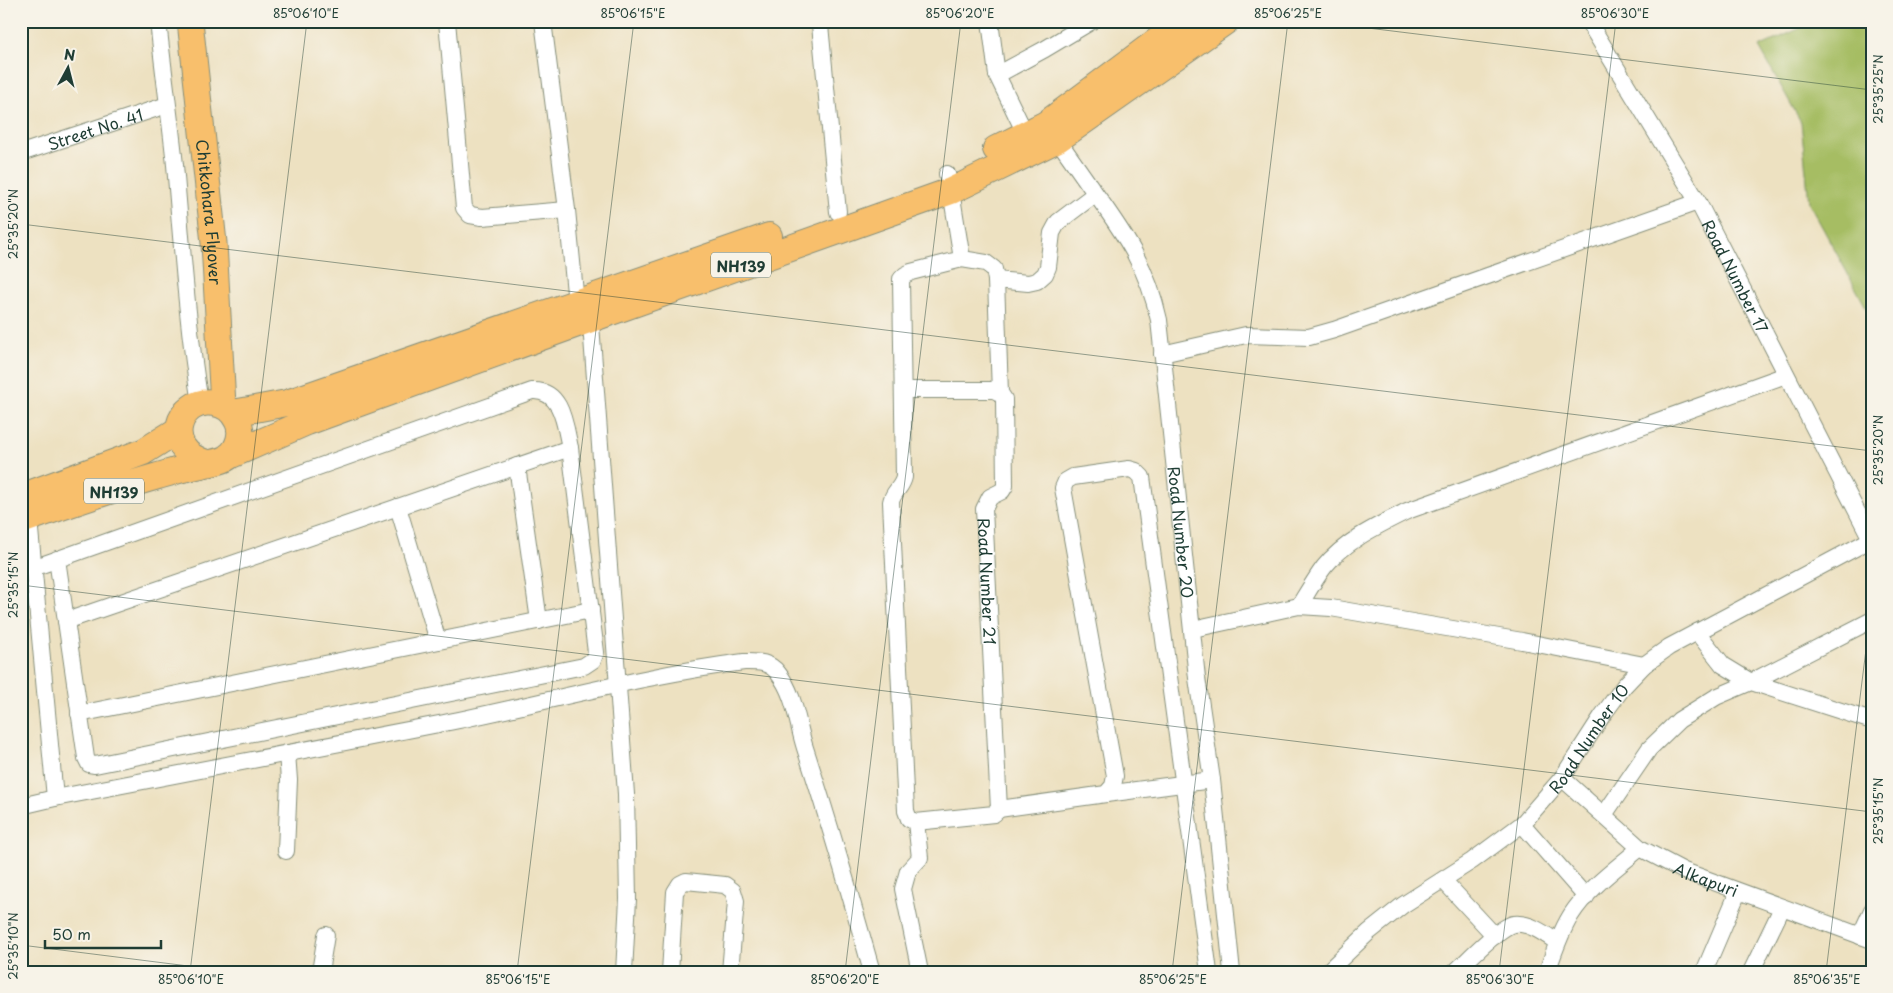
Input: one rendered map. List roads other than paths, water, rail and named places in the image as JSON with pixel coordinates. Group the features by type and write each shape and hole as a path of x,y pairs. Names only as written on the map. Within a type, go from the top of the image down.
{"highway":[{"name":"NH139","path":"1043,132 1184,21"},
{"name":"NH139","path":"24,513 143,452 178,430 182,418 189,409 287,403 585,307 949,183 1043,132 1226,21"},
{"name":"NH139","path":"24,513 218,460 585,307 838,212 949,183"},
{"path":"178,430 180,442 186,453 195,460 218,460 237,447 240,435 239,423 219,407"}],"main road":[{"name":"Chitkohara Flyover","path":"190,21 214,243 221,363 219,407"}],"street":[{"path":"158,21 174,163 187,311 219,407"},
{"path":"447,21 464,208 470,215 482,217 567,210"},
{"path":"543,21 567,210 585,307 618,684 628,843 628,899 624,972"},
{"name":"Road Number 20","path":"990,21 997,75 1113,217 1142,267 1153,294 1159,320 1197,678 1212,780 1232,972"},
{"path":"997,75 1092,21"},
{"name":"Road Number 17","path":"1588,21 1698,202 1871,539"},
{"path":"820,25 838,212"},
{"name":"Street No. 41","path":"21,153 167,105"},
{"path":"949,183 962,259"},
{"path":"1095,194 1058,222 1052,233 1048,268 1045,274 1037,281 1028,283 996,280 994,269 986,264 962,259 911,272 904,275 901,279 904,477 903,483 892,496 891,502 906,811 909,819 916,822 1212,780"},
{"path":"1162,354 1246,335 1309,337 1334,330 1698,202"},
{"name":"Road Number 21","path":"996,280 1000,393 1004,399 1005,486 1002,491 990,497 984,509 996,811"},
{"path":"1299,606 1324,567 1343,549 1372,529 1406,512 1786,375"},
{"path":"33,568 58,559 532,391 542,390 555,399 564,416 570,448 596,652 593,660 584,666 95,765 89,764 86,758 58,559"},
{"path":"904,390 994,390 1000,393"},
{"path":"66,621 570,448"},
{"path":"517,466 539,620"},
{"path":"1106,794 1113,786 1115,776 1063,488 1066,481 1073,477 1129,469 1136,471 1142,477 1209,972"},
{"path":"398,507 438,641"},
{"path":"24,513 33,568 55,798"},
{"name":"Road Number 10","path":"1327,972 1369,932 1397,910 1472,861 1522,824 1562,778 1602,716 1624,686 1644,665 1669,647 1871,539"},
{"path":"1193,629 1299,606 1332,608 1522,641 1644,665"},
{"path":"80,714 591,610"},
{"path":"1604,815 1649,748 1679,720 1716,698 1872,620"},
{"path":"1697,632 1723,665 1751,682 1872,721"},
{"path":"21,806 444,723 657,675 744,662 770,664 779,674 793,699 800,730 844,869 872,972"},
{"path":"286,851 290,780 287,753"},
{"name":"Alkapuri","path":"1562,778 1640,848 1684,871 1866,938"},
{"path":"916,822 920,858 908,871 903,889 920,972"},
{"path":"1522,824 1586,897"},
{"path":"1547,972 1558,942 1572,914 1586,897 1640,848"},
{"path":"1443,880 1495,936"},
{"path":"670,972 675,892 680,884 686,881 725,885 733,891 736,901 730,972"},
{"path":"1704,972 1738,892"},
{"path":"1751,972 1782,908"},
{"path":"1866,938 1872,910"},
{"path":"1455,972 1495,936 1514,924 1525,925 1558,942"},
{"path":"320,972 326,934"}]}
